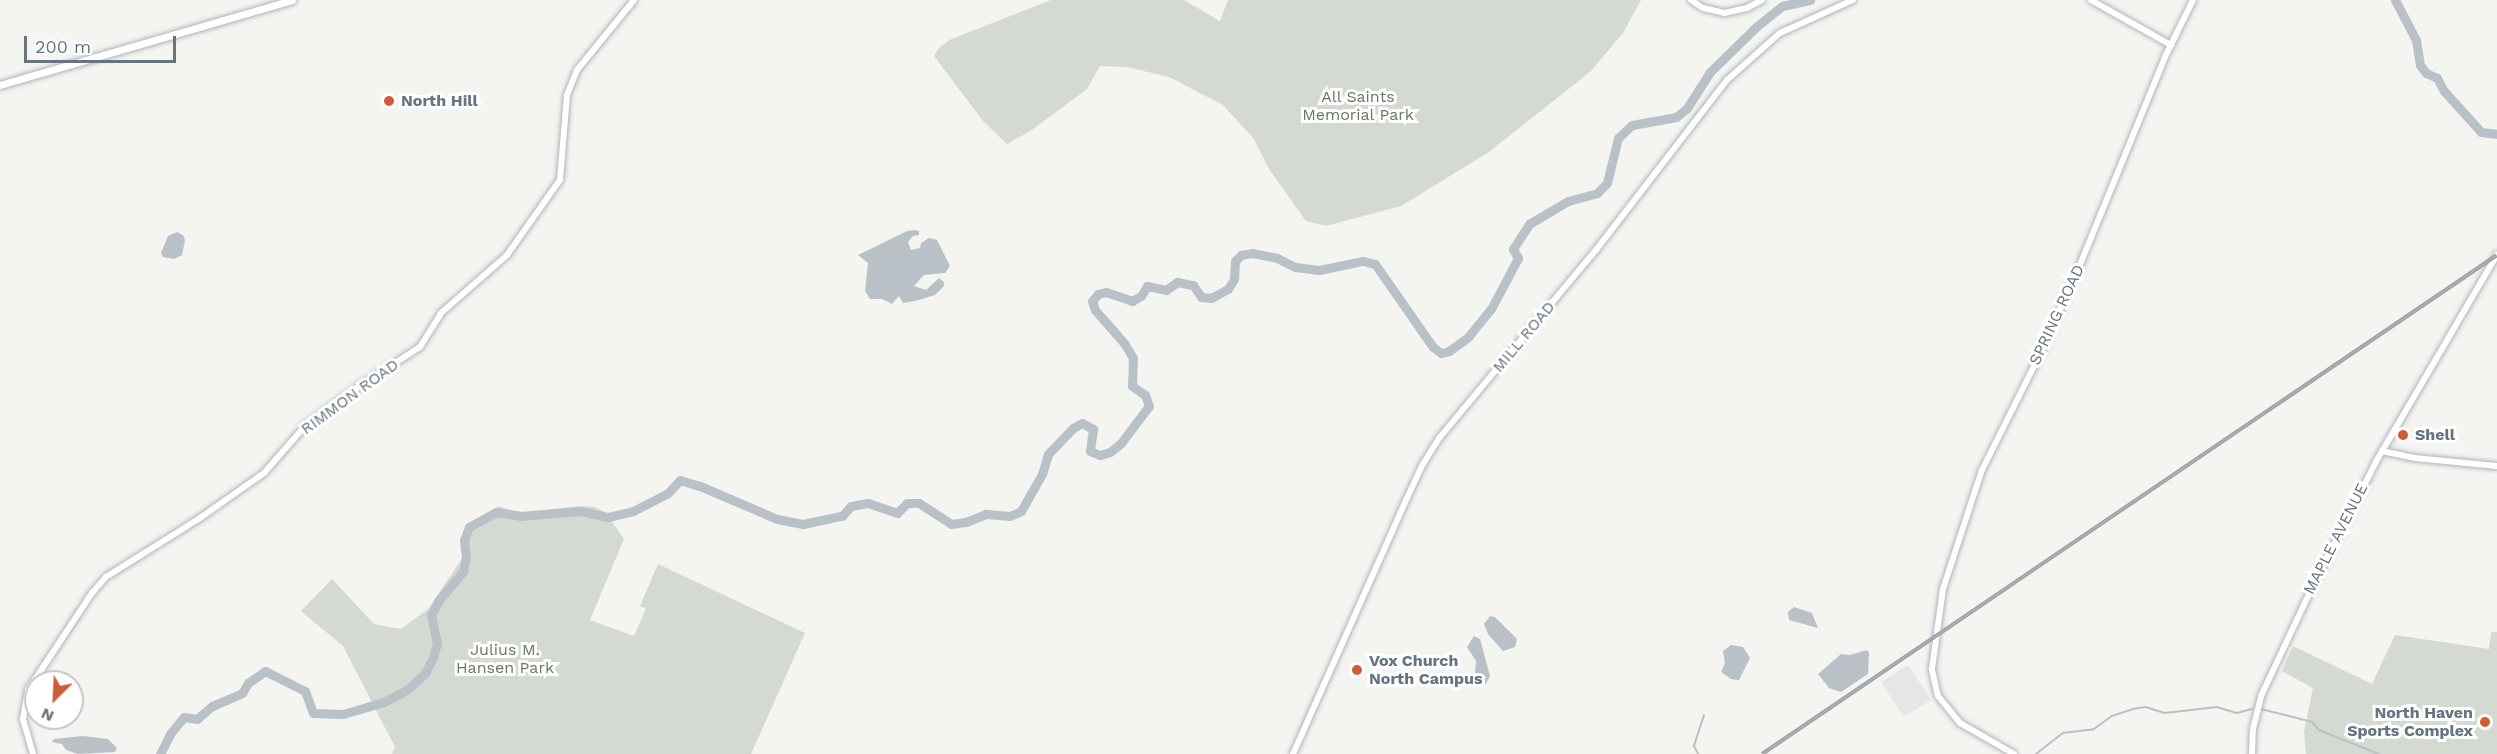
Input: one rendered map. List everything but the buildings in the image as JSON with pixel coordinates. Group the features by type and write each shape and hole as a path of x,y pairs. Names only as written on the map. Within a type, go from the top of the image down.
{"main road":[{"path":"0,85 292,0"}],"street":[{"name":"RIMMON ROAD","path":"33,754 23,719 28,690 92,593 106,577 200,518 264,473 306,425 361,385 420,347 441,313 507,255 560,180 567,95 577,70 634,0"},
{"path":"1691,0 1703,8 1724,12 1747,8 1762,0"},
{"name":"MILL ROAD","path":"1293,754 1411,490 1440,438 1596,250 1727,80 1780,33 1853,0"},
{"path":"2091,0 2170,45"},
{"name":"SPRING ROAD","path":"2014,754 1960,723 1942,703 1932,677 1945,579 1982,470 2043,348 2079,267 2170,45 2193,0"},
{"name":"MAPLE AVENUE","path":"2252,754 2254,720 2265,685 2382,451 2497,255"},
{"path":"2382,451 2415,458 2497,466"}],"shaded area":[{"path":"907,231 919,231 919,235 913,236 908,242 911,250 920,248 921,243 929,238 937,240 950,266 945,273 924,275 914,286 926,290 939,278 944,282 944,286 935,295 915,301 903,303 899,296 892,304 882,299 870,299 865,291 868,263 858,255"},
{"path":"177,232 183,235 185,240 182,255 174,259 163,257 161,253 168,236"},
{"path":"1794,607 1812,613 1818,628 1789,620 1788,612"},
{"path":"1490,616 1495,617 1517,639 1515,647 1503,651 1488,634 1484,624"},
{"path":"1474,636 1480,639 1490,676 1486,684 1472,687 1468,684 1475,673 1476,661 1467,647"},
{"path":"1731,645 1743,647 1750,658 1739,680 1731,679 1721,672 1725,663 1723,651"},
{"path":"1867,650 1869,653 1868,674 1841,692 1829,688 1818,674 1841,654 1850,655"},
{"path":"1908,665 1931,700 1904,717 1881,682"},
{"path":"83,736 108,739 117,748 115,752 78,754 66,750 62,744 52,742 54,739"}],"green space":[{"name":"All Saints Memorial Park","path":"1051,0 1184,0 1220,21 1228,0 1641,0 1623,33 1591,71 1489,152 1401,206 1326,226 1306,221 1269,169 1254,139 1223,105 1169,77 1127,67 1100,66 1087,89 1032,130 1007,144 983,121 934,56 938,49 949,40"},
{"name":"Julius M. Hansen Park","path":"499,506 518,513 580,506 595,507 605,512 624,539 590,620 634,636 646,609 640,606 658,564 805,633 751,754 392,754 395,747 343,646 301,611 332,579 374,624 401,629 428,609 465,554 466,531"},
{"path":"2491,632 2497,632 2497,754 2306,754 2304,732 2313,688 2282,671 2293,646 2372,684 2395,635 2489,649"}],"waterway":[{"path":"160,754 170,734 184,717 197,719 212,706 242,693 248,683 265,671 305,691 313,713 343,714 384,702 407,690 425,673 433,658 437,643 431,615 439,600 463,571 466,557 464,540 469,527 496,512 520,516 581,511 608,517 633,511 667,494 680,480 700,486 777,519 803,524 842,516 851,506 868,503 897,513 907,503 919,503 951,524 966,522 986,514 1010,516 1021,511 1042,474 1048,454 1073,428 1082,423 1093,429 1090,451 1100,455 1110,452 1121,443 1149,406 1145,395 1132,386 1133,358 1124,343 1095,310 1092,301 1098,294 1106,292 1132,301 1141,296 1147,286 1166,290 1177,282 1193,285 1201,297 1211,298 1228,289 1234,279 1235,261 1241,255 1252,253 1277,258 1295,267 1319,270 1363,261 1375,264 1433,347 1441,353 1449,351 1468,337 1491,309 1518,258 1513,249 1529,224 1568,201 1597,193 1607,183 1618,138 1632,125 1676,117 1687,108 1710,72 1756,27 1782,6 1810,0"},
{"path":"2395,0 2416,40 2420,65 2426,73 2437,78 2444,91 2481,132 2497,134"},
{"path":"2036,754 2063,733 2094,729 2112,716 2133,709 2146,707 2165,713 2217,707 2237,713 2252,709"},
{"path":"2261,709 2313,722 2319,730 2379,754"},
{"path":"1698,754 1694,746 1704,716"}],"railway":[{"path":"1762,754 2497,255"}],"place":[{"name":"North Hill","path":"389,101"},
{"name":"Shell","path":"2403,435"},
{"name":"Vox Church North Campus","path":"1357,670"},
{"name":"North Haven Sports Complex","path":"2485,722"}]}
